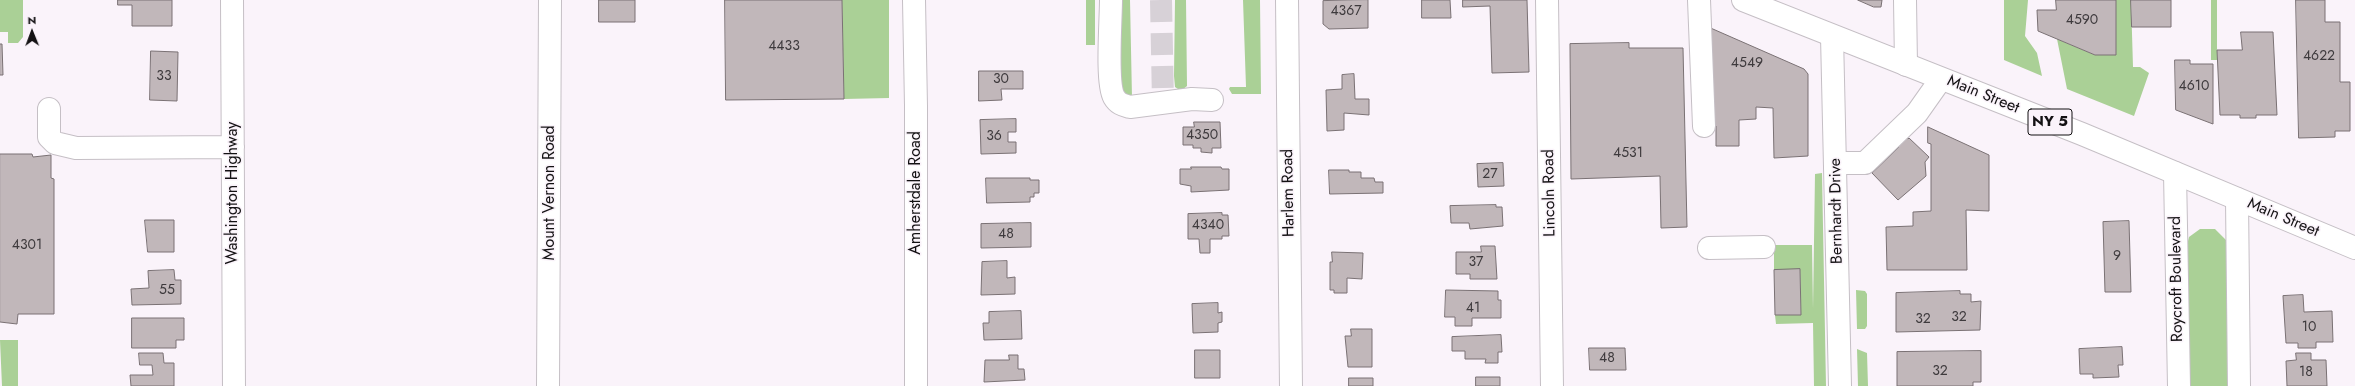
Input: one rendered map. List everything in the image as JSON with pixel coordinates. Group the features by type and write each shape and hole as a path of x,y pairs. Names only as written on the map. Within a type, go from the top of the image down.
{"street":[{"name":"Washington Highway","path":"232,0 234,386"},
{"name":"Mount Vernon Road","path":"548,386 550,0"},
{"name":"Amherstdale Road","path":"914,0 916,106 916,386"},
{"path":"1110,0 1111,76 1114,97 1120,104 1130,107 1192,99 1212,100"},
{"name":"Harlem Road","path":"1287,0 1292,386"},
{"name":"Lincoln Road","path":"1547,0 1552,386"},
{"path":"1699,0 1704,126"},
{"name":"Main Street","path":"1743,0 2175,173 2355,248"},
{"path":"1905,0 1906,65"},
{"name":"Bernhardt Drive","path":"1832,36 1837,164 1840,386"},
{"path":"1837,164 1865,163 1917,112 1941,79"},
{"path":"49,109 49,137 55,143 76,148 233,147"},
{"name":"Roycroft Boulevard","path":"2175,173 2179,386"},
{"path":"2237,199 2239,386"},
{"path":"1709,248 1764,247"}],"green space":[{"path":"0,0 23,0 23,37 18,43 8,43 8,32 0,32"},
{"path":"842,0 889,0 889,98 844,99"},
{"path":"1086,0 1095,0 1095,45 1086,45"},
{"path":"1117,0 1130,0 1132,98 1121,97"},
{"path":"1175,0 1186,0 1187,86 1181,91 1175,87 1174,76"},
{"path":"1243,0 1260,0 1261,94 1232,94 1229,89 1230,87 1246,87"},
{"path":"2004,0 2028,0 2025,36 2037,53 2042,76 2004,60"},
{"path":"2116,0 2131,0 2133,67 2140,67 2149,73 2134,116 2067,89 2057,39 2095,55 2116,55"},
{"path":"2211,0 2217,0 2217,60 2211,60"},
{"path":"1822,173 1826,386 1814,386 1813,323 1776,324 1775,315 1801,314 1800,270 1774,270 1774,245 1812,245 1813,309 1815,174"},
{"path":"2200,229 2215,229 2226,240 2228,386 2188,386 2187,245 2189,237"},
{"path":"1856,290 1865,291 1867,294 1867,326 1865,329 1857,329"},
{"path":"0,340 18,340 18,386 2,386"},
{"path":"1857,349 1867,353 1868,386 1858,386"}],"building":[{"path":"118,0 172,0 172,26 132,26 132,5 118,5"},
{"path":"599,0 635,0 635,22 599,22"},
{"path":"725,0 842,0 844,99 726,100"},
{"path":"1368,0 1368,28 1329,29 1323,24 1323,1"},
{"path":"1422,0 1450,0 1451,18 1422,18"},
{"path":"1463,0 1527,0 1529,72 1492,73 1490,6 1463,7"},
{"path":"1858,0 1882,0 1881,7 1874,7"},
{"path":"2056,0 2116,0 2116,55 2095,55 2038,31 2037,10 2056,10"},
{"path":"2131,0 2171,0 2171,27 2132,27"},
{"path":"2296,0 2325,0 2325,22 2340,22 2340,82 2350,82 2350,131 2335,131 2335,137 2299,138"},
{"path":"1706,26 1804,69 1808,74 1808,156 1774,158 1773,108 1756,107 1756,119 1739,120 1739,146 1716,146 1716,126 1711,125"},
{"path":"2241,32 2273,32 2277,115 2256,115 2256,118 2240,118 2240,115 2220,115 2217,50 2242,50"},
{"path":"1629,43 1629,48 1683,48 1687,227 1661,228 1660,176 1571,179 1570,44"},
{"path":"0,44 2,44 3,75 0,75"},
{"path":"151,51 178,52 177,101 150,100"},
{"path":"2175,60 2190,60 2190,64 2213,64 2213,124 2176,110"},
{"path":"979,71 1023,71 1023,89 1001,89 1002,100 979,101"},
{"path":"1354,74 1355,99 1369,99 1369,115 1344,113 1344,130 1327,131 1326,90 1342,89 1342,75"},
{"path":"1016,119 1016,132 1008,132 1008,142 1016,142 1016,153 981,154 980,120"},
{"path":"1194,122 1220,122 1221,148 1212,148 1212,153 1201,152 1201,148 1193,148 1193,145 1183,145 1183,127 1194,127"},
{"path":"1928,127 1989,155 1989,211 1966,210 1967,270 1887,270 1886,227 1913,226 1913,212 1931,211 1931,144 1928,143"},
{"path":"1904,136 1908,139 1909,138 1929,157 1925,162 1926,176 1898,200 1872,173 1899,147 1896,144"},
{"path":"0,154 32,154 33,157 51,155 51,178 54,179 54,314 18,314 17,324 0,322"},
{"path":"1503,163 1504,186 1478,187 1477,164"},
{"path":"1191,167 1221,167 1222,169 1229,169 1229,190 1191,192 1191,186 1180,184 1180,169 1191,169"},
{"path":"1329,170 1349,170 1349,172 1361,172 1361,178 1374,178 1375,182 1383,182 1383,193 1330,194"},
{"path":"986,178 1030,178 1030,180 1039,180 1039,193 1034,193 1034,197 1030,197 1030,202 987,203"},
{"path":"1496,205 1496,207 1502,207 1503,226 1470,229 1469,223 1451,223 1450,206"},
{"path":"1222,213 1222,215 1228,215 1229,236 1222,236 1222,239 1210,239 1210,253 1200,253 1199,239 1188,239 1188,214"},
{"path":"145,220 174,220 174,252 148,252"},
{"path":"2129,221 2131,292 2105,292 2103,222"},
{"path":"1031,223 1031,247 981,248 981,224"},
{"path":"1481,246 1495,246 1497,279 1470,279 1470,274 1456,274 1456,252 1481,252"},
{"path":"1332,252 1363,253 1362,279 1347,278 1347,293 1334,293 1334,290 1330,290 1330,262 1332,262"},
{"path":"1007,261 1007,278 1015,277 1015,294 981,295 982,262"},
{"path":"1800,269 1801,315 1775,315 1774,270"},
{"path":"174,270 175,280 181,280 181,304 132,305 131,289 149,288 148,271"},
{"path":"1446,290 1498,291 1498,300 1501,300 1501,318 1472,318 1472,326 1455,326 1455,317 1445,317"},
{"path":"1960,291 1960,294 1971,294 1971,302 1981,301 1980,330 1896,332 1896,293"},
{"path":"2303,295 2304,312 2332,311 2333,342 2316,342 2316,348 2298,348 2298,343 2286,343 2283,296"},
{"path":"1218,303 1218,313 1222,312 1222,322 1218,323 1218,332 1193,333 1192,304"},
{"path":"1021,311 1022,339 984,340 983,323 989,323 989,312"},
{"path":"132,318 184,318 184,340 176,340 176,348 132,348"},
{"path":"1351,329 1372,329 1372,367 1348,367 1345,336 1351,336"},
{"path":"1501,335 1502,352 1498,352 1498,363 1485,363 1486,359 1465,359 1465,351 1452,351 1452,337"},
{"path":"2122,347 2123,365 2118,365 2119,377 2093,378 2093,374 2080,374 2079,349"},
{"path":"1589,348 1625,348 1626,370 1590,370"},
{"path":"1195,350 1220,350 1220,378 1195,378"},
{"path":"1981,351 1981,382 1973,382 1973,386 1897,386 1897,352"},
{"path":"139,353 163,353 164,363 174,363 174,386 131,386 130,375 153,375 152,365 140,365"},
{"path":"2296,353 2311,353 2311,360 2326,360 2327,386 2287,386 2286,361 2296,360"},
{"path":"1009,355 1018,355 1018,369 1024,369 1025,380 984,382 985,360 1009,360"},
{"path":"1476,377 1500,377 1500,386 1476,386"},
{"path":"1349,378 1373,378 1373,386 1349,386"}],"tunnel":[{"path":"1161,0 1163,102"}]}
